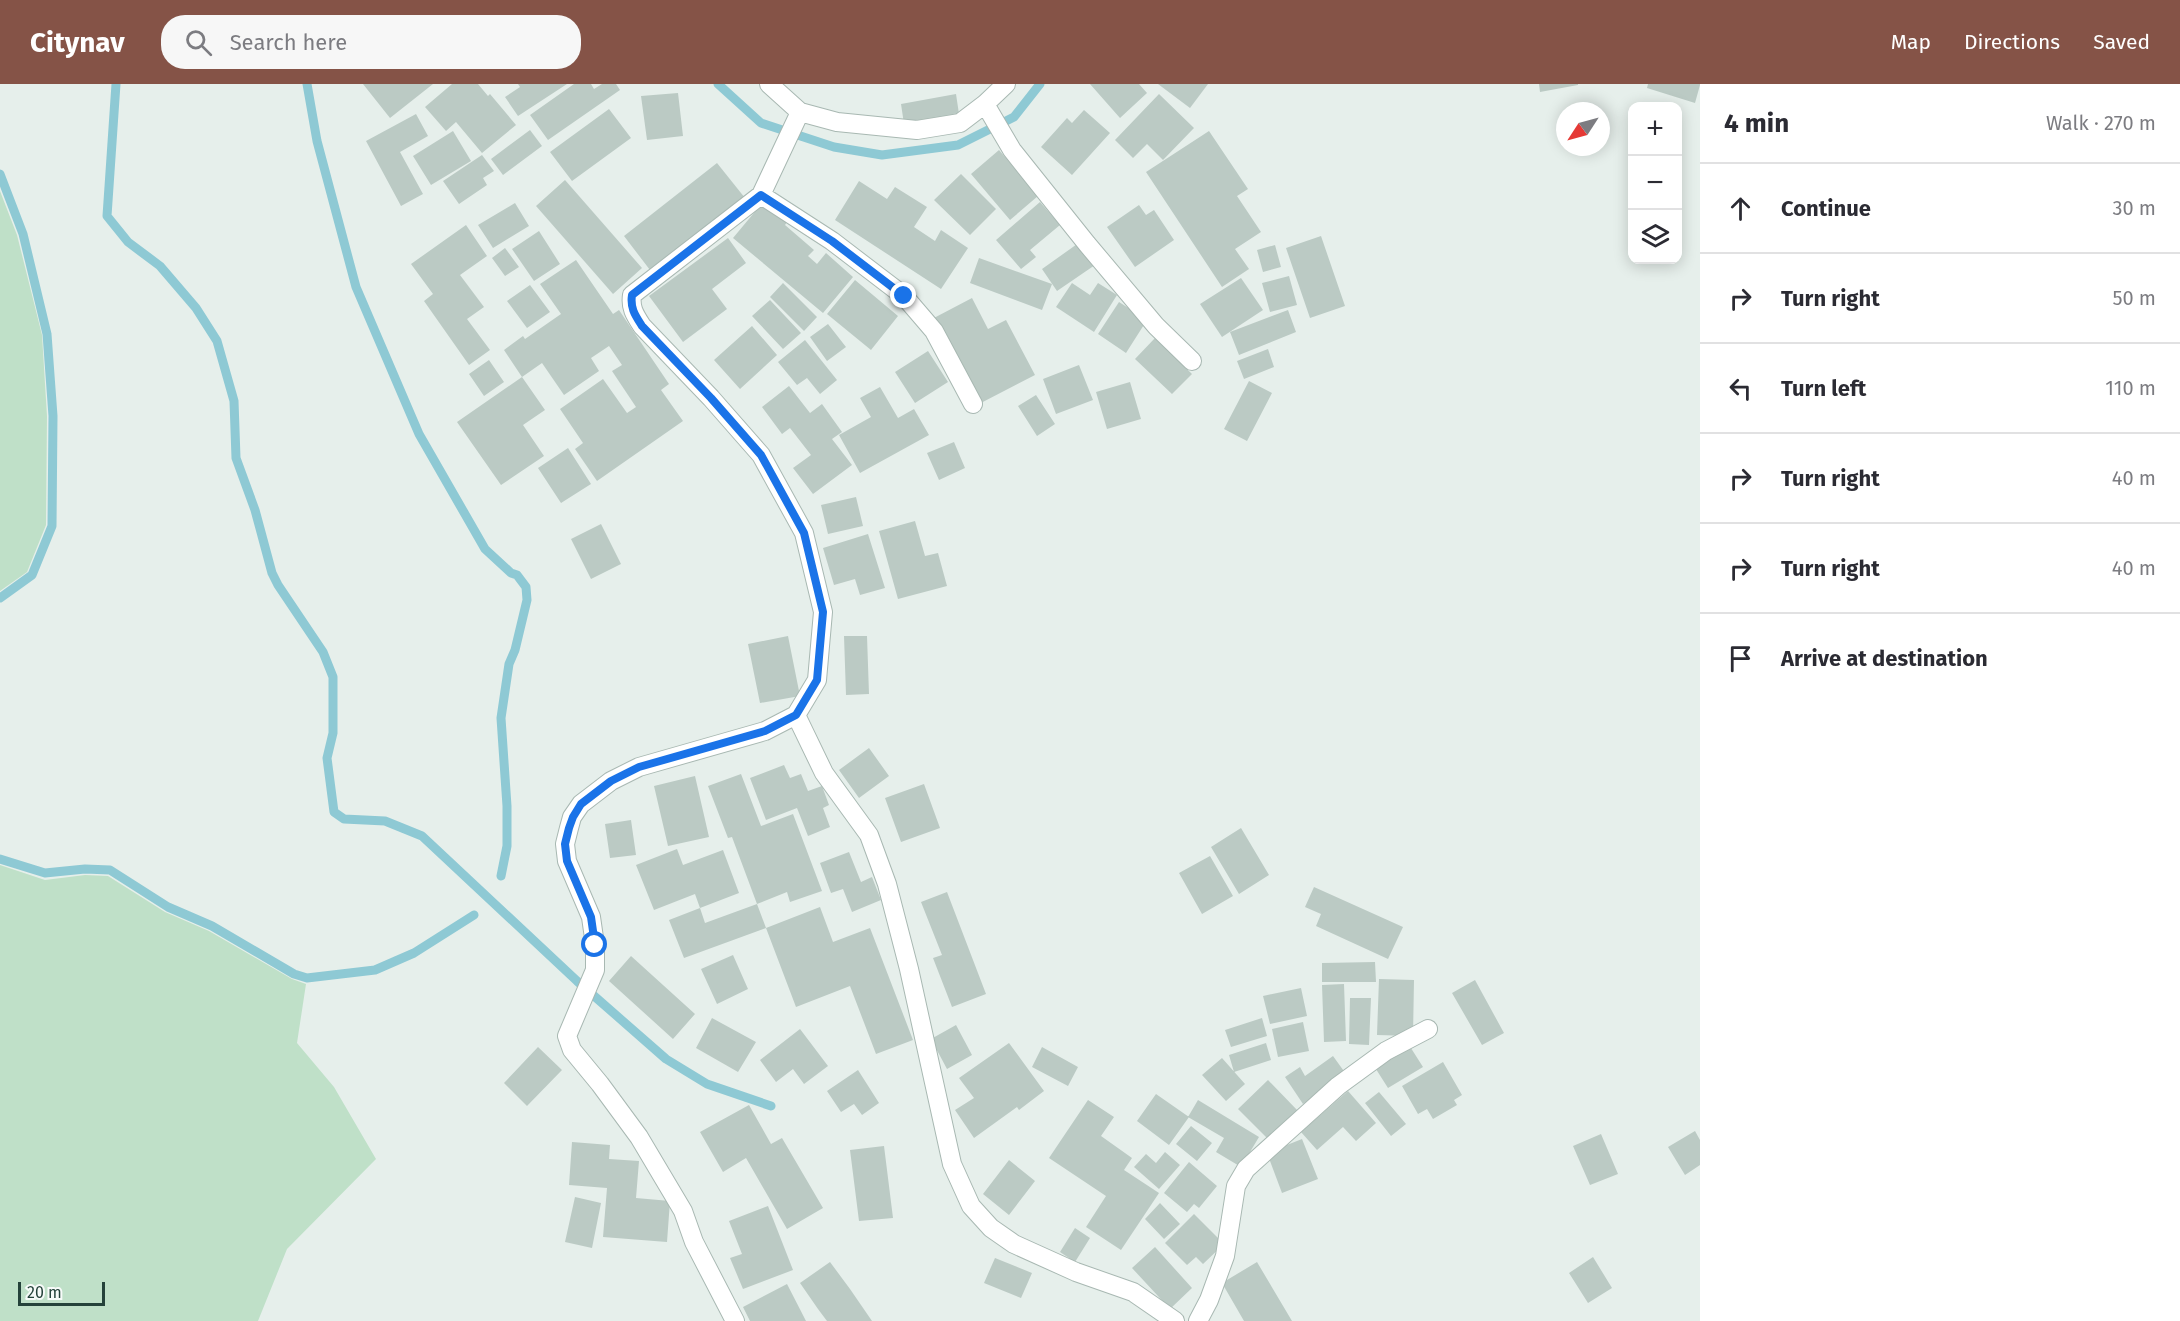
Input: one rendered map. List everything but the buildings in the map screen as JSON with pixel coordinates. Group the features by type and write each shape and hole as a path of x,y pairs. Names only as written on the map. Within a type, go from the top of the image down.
{"street":[{"path":"769,84 797,119 917,130 960,123 987,108 1006,84"},
{"path":"987,108 1012,150 1156,326 1192,361"},
{"path":"735,1321 694,1242 683,1211 639,1137 572,1050 567,1036 595,970 595,945 591,917 569,868 565,844 573,817 581,804 611,781 639,767 765,731 796,715 817,680 823,612 804,533 761,455 711,398 642,326 631,304 632,295 761,195 797,119"},
{"path":"761,195 832,241 904,296 934,331 973,404"},
{"path":"796,715 824,773 869,835 887,884 914,991 952,1164 970,1206 991,1228 1014,1244 1076,1272 1133,1292 1175,1321"},
{"path":"1198,1321 1209,1300 1225,1256 1236,1186 1246,1169 1338,1086 1386,1051 1428,1029"}],"green space":[{"path":"0,191 17,235 42,335 47,416 46,525 27,572 0,591"},
{"path":"0,865 45,880 85,875 108,876 165,912 209,931 292,979 306,984 297,1043 334,1087 376,1159 287,1249 258,1321 0,1321"}],"waterway":[{"path":"116,84 107,216 128,242 160,266 196,308 217,341 234,401 236,458 255,510 272,573 323,652 333,677 333,733 327,758 334,812 344,819 385,821 422,836 577,981 666,1059 707,1084 771,1106"},
{"path":"307,84 317,141 356,287 419,434 485,549 511,573 517,575 526,587 527,600 515,650 509,664 501,718 507,806 507,846 501,876"},
{"path":"718,84 761,123 834,147 882,155 958,145 1014,117 1040,84"},
{"path":"0,174 23,234 47,334 53,416 52,526 32,575 0,598"},
{"path":"0,859 45,873 85,869 110,870 168,907 212,926 294,974 307,978 375,970 414,953 474,915"}],"route":[{"path":"595,945 591,917 567,861 565,844 573,817 581,804 611,781 639,767 765,731 796,715 817,680 823,612 804,533 761,455 711,398 642,326 633,312 632,295 761,195 832,241 904,296"}]}
